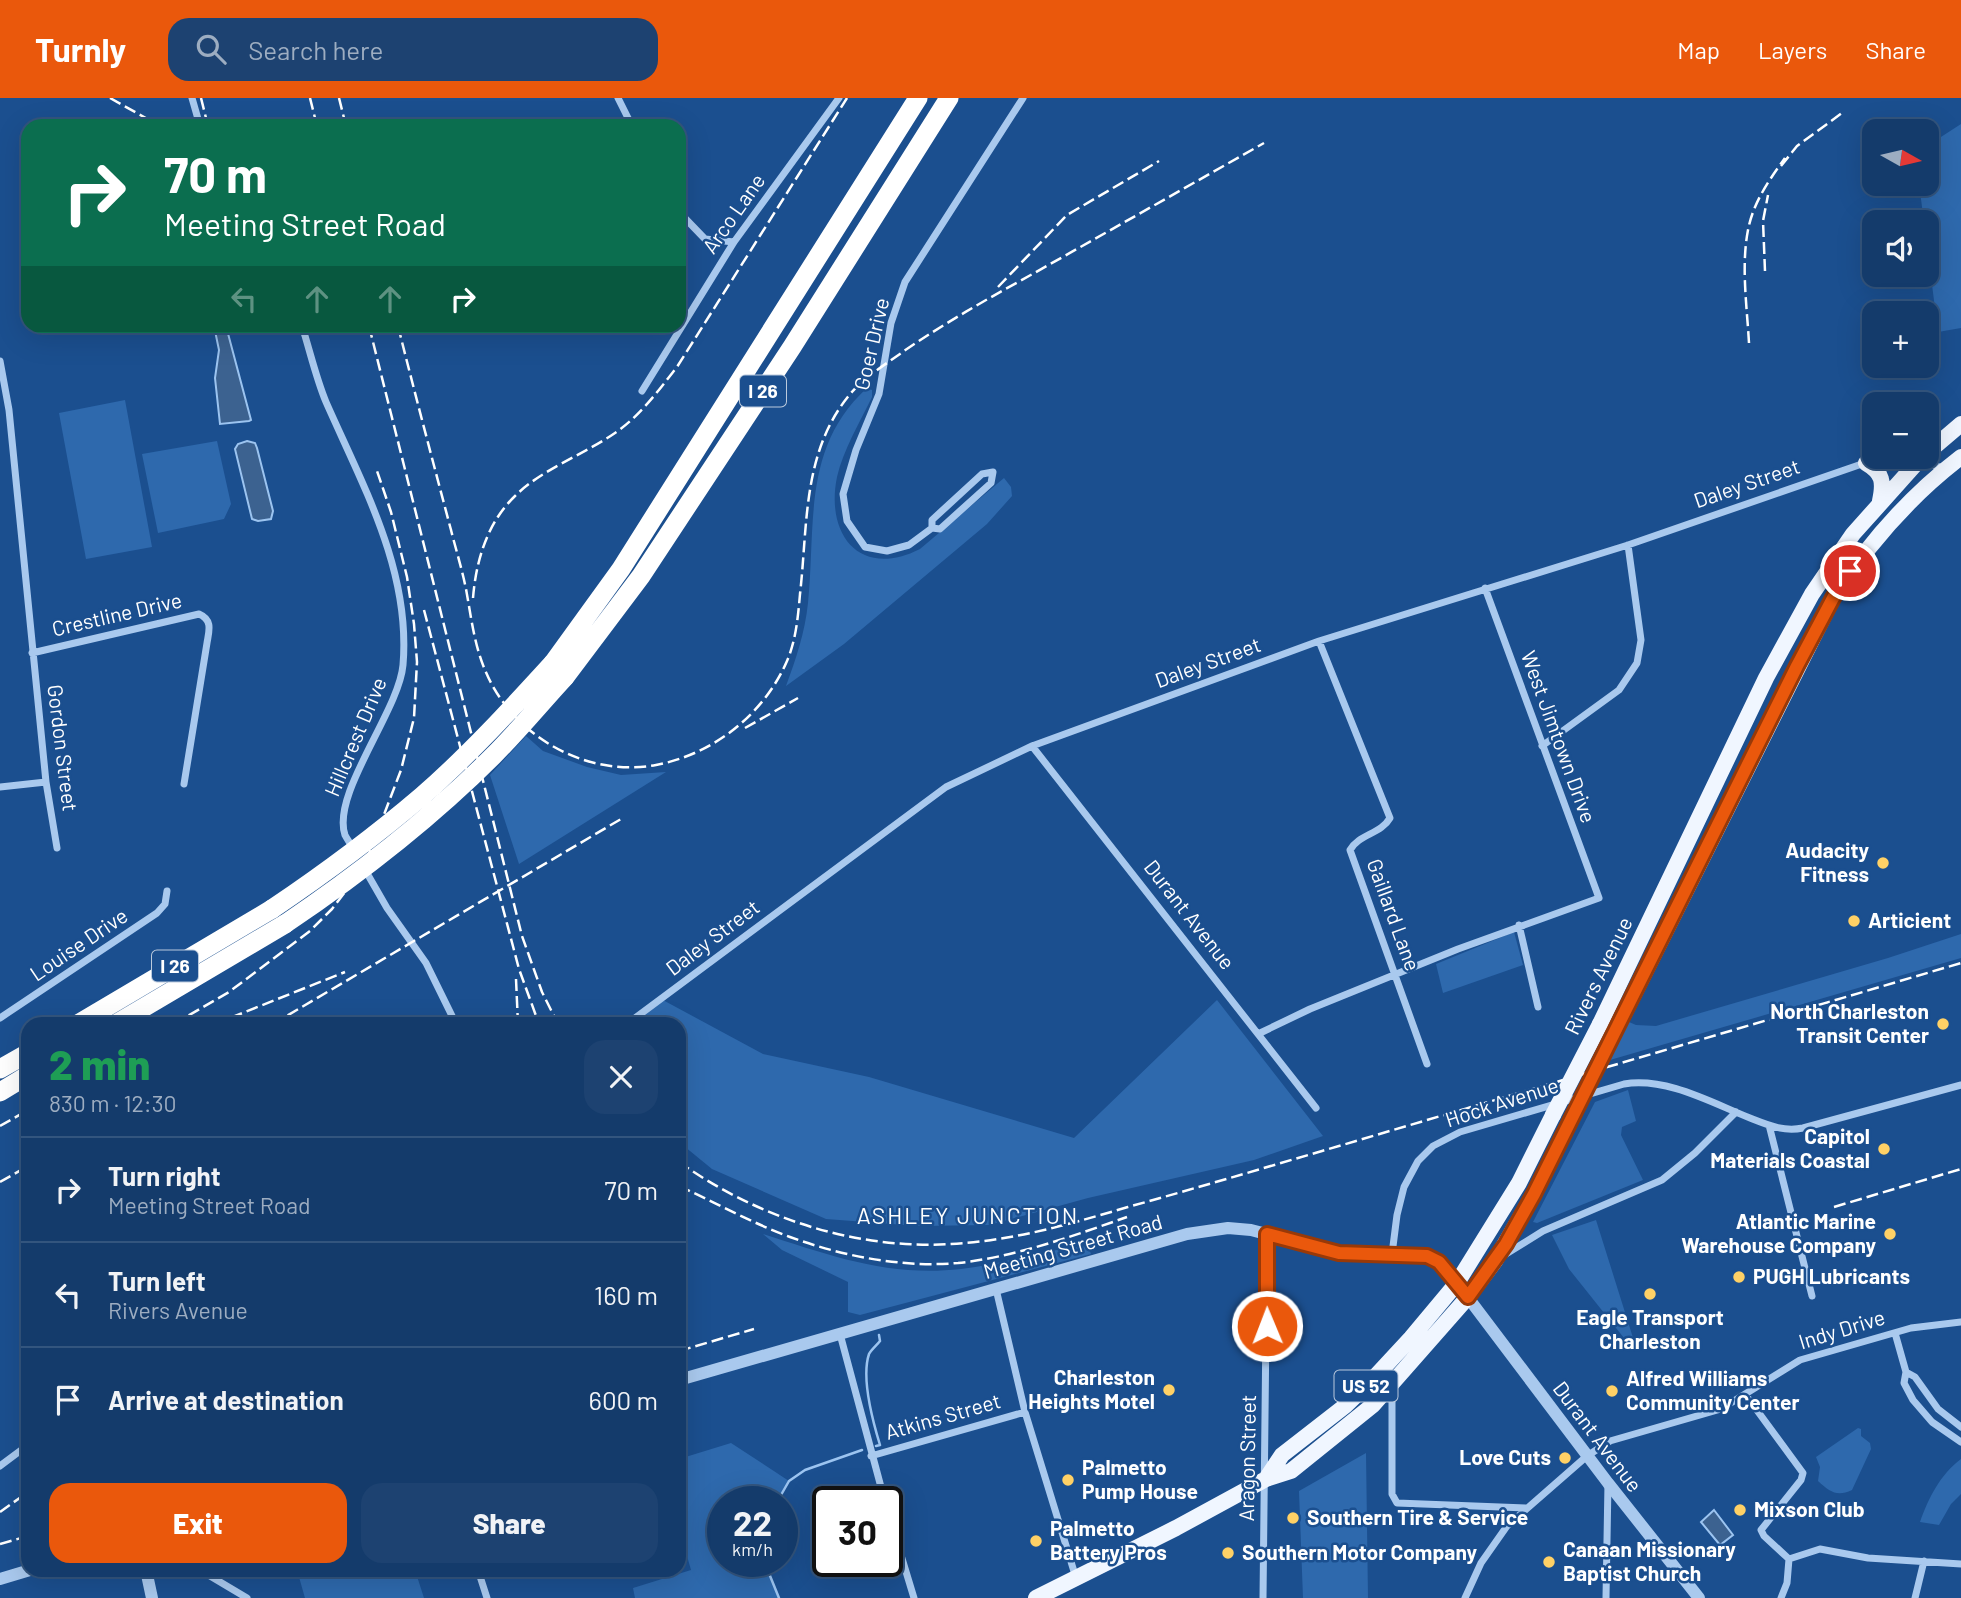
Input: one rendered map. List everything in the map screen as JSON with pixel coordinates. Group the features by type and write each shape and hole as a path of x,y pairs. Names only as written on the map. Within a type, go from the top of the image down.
{"highway":[{"name":"I 26","path":"90,1017 272,909 366,842 423,795 500,721 559,670 918,98"},
{"name":"I 26","path":"128,1017 285,924 336,889 420,823 493,756 559,670 641,576 792,347 949,98"},
{"path":"0,1069 21,1057"},
{"path":"0,1092 21,1079"}],"main road":[{"name":"Rivers Avenue","path":"1939,442 1956,428"},
{"name":"Rivers Avenue","path":"1036,1598 1208,1512 1266,1479 1291,1471 1373,1405 1468,1297 1495,1261 1534,1194 1833,598 1862,555 1891,521 1961,457"},
{"path":"1874,469 1880,473 1883,481 1879,504"},
{"name":"Rivers Avenue","path":"1266,1479 1282,1455 1345,1406 1373,1379 1404,1347 1457,1283 1507,1204 1600,1024 1766,678 1812,594 1853,534 1911,469"}],"street":[{"path":"192,98 198,119"},
{"path":"618,98 628,119"},
{"name":"Arco Lane","path":"686,320 734,242 839,98"},
{"name":"Goer Drive","path":"932,528 932,520 982,474 992,472 990,483 940,529 932,528 909,545 887,551 864,547 847,521 843,494 856,450 879,394 891,323 905,282 1023,98"},
{"path":"686,219 705,239 734,242"},
{"name":"Hillcrest Drive","path":"304,333 325,400 357,469 391,556 404,622 403,669 394,699 356,776 343,814 345,834 387,908 426,964 452,1017"},
{"name":"Arco Lane","path":"642,391 678,333"},
{"name":"Gordon Street","path":"0,361 9,410 46,782 57,848"},
{"path":"1939,436 1956,428"},
{"name":"Daley Street","path":"636,1017 946,787 1032,746 1319,641 1628,545 1862,464"},
{"name":"Daley Street","path":"1939,466 1945,469"},
{"path":"1542,746 1619,690 1637,663 1641,640 1628,545"},
{"name":"West Jimtown Drive","path":"1485,588 1599,898 1520,925"},
{"name":"Crestline Drive","path":"32,653 199,614 205,616 209,623 207,643 184,784"},
{"name":"Gaillard Lane","path":"1319,641 1390,818 1385,826 1354,842 1350,850 1427,1064"},
{"name":"Durant Avenue","path":"1032,746 1315,1108"},
{"path":"0,787 46,782"},
{"name":"Louise Drive","path":"0,1018 157,913 165,904 167,891"},
{"path":"1258,1034 1310,1009 1520,925 1538,1007"},
{"name":"Hock Avenue","path":"1392,1254 1396,1214 1404,1187 1425,1152 1449,1137 1632,1082 1677,1090 1769,1125 1795,1129 1961,1086"},
{"path":"1495,1261 1543,1231 1662,1180 1695,1153 1736,1112"},
{"path":"1769,1125 1812,1296"},
{"name":"Meeting Street Road","path":"686,1378 1186,1234 1228,1228 1267,1234 1339,1253 1420,1255 1433,1258 1468,1297"},
{"name":"Aragon Street","path":"1263,1598 1267,1234"},
{"path":"996,1289 1025,1412 1076,1578"},
{"name":"Durant Avenue","path":"1468,1297 1587,1456 1699,1598"},
{"name":"Indy Drive","path":"1465,1598 1475,1573 1507,1526 1587,1456 1610,1441 1721,1409 1800,1360 1922,1326 1961,1322"},
{"path":"1895,1333 1906,1372 1904,1383 1919,1409 1961,1442"},
{"path":"840,1334 880,1486"},
{"path":"1906,1372 1915,1377 1938,1409 1961,1427"},
{"path":"1392,1382 1392,1494 1399,1504 1527,1508"},
{"path":"1745,1394 1803,1473 1801,1480 1761,1530 1789,1559 1787,1583 1781,1598"},
{"name":"Atkins Street","path":"871,1456 1025,1412"},
{"path":"0,1466 21,1450"},
{"path":"1606,1598 1608,1483"},
{"path":"1789,1559 1820,1549 1868,1558 1961,1564"},
{"path":"1915,1598 1924,1561"},
{"path":"903,1562 914,1598"},
{"path":"0,1579 21,1573"},
{"path":"148,1577 152,1598"},
{"path":"212,1577 247,1598"},
{"path":"480,1577 486,1598"}],"shaded area":[{"path":"1961,124 1961,328 1939,332 1939,301 1934,301 1932,287 1939,287 1939,210 1922,210 1921,196 1939,196 1939,138"},
{"path":"215,333 228,333 251,420 249,421 220,424 215,378 219,350"},
{"path":"867,388 872,390 872,397 843,457 835,498 842,534 852,546 865,555 880,559 899,557 920,549 1004,478 1011,487 1012,496 987,524 844,644 786,686 807,614 813,516 822,461 831,436 846,411"},
{"path":"125,400 152,547 86,559 59,413"},
{"path":"217,441 231,504 224,519 158,533 142,454"},
{"path":"247,441 255,443 257,448 273,511 271,519 252,519 235,449 238,444"},
{"path":"526,736 543,751 587,767 621,775 666,772 519,864 490,775"},
{"path":"1514,932 1523,965 1443,993 1436,964"},
{"path":"1961,934 1961,958 1610,1060 1629,1022 1656,1026"},
{"path":"661,999 763,1054 869,1077 1074,1138 1217,1000 1323,1136 1254,1160 1088,1198 989,1225 919,1226 826,1219 712,1169 686,1148 686,1017 637,1017"},
{"path":"1628,1090 1636,1121 1622,1127 1621,1135 1643,1180 1537,1223 1533,1222 1595,1102"},
{"path":"1596,1220 1634,1341 1628,1343 1569,1269 1552,1235"},
{"path":"763,1234 860,1263 909,1270 961,1269 1088,1246 1091,1254 860,1315 848,1312 848,1282 782,1250"},
{"path":"1858,1428 1861,1429 1861,1436 1870,1443 1871,1449 1852,1490 1834,1492 1818,1481 1820,1467 1816,1457"},
{"path":"731,1443 789,1481 786,1486 707,1486 707,1577 770,1577 779,1598 635,1598 633,1588 668,1577 686,1577 686,1572 691,1570 686,1552 686,1457"},
{"path":"1366,1453 1368,1598 1303,1598 1299,1491"},
{"path":"1961,1459 1961,1494 1951,1504 1939,1525 1920,1522 1936,1487"},
{"path":"1714,1510 1733,1535 1720,1545 1701,1522"},
{"path":"299,1577 417,1577 424,1598 305,1598"}],"waterway":[{"path":"876,1446 880,1445 866,1375 869,1354 880,1341 879,1335"},
{"path":"786,1486 805,1470 862,1450"},
{"path":"770,1577 779,1598"}],"railway":[{"path":"110,98 148,119"},
{"path":"201,98 206,119"},
{"path":"310,98 315,119"},
{"path":"339,98 344,119"},
{"path":"473,598 480,557 490,530 505,507 526,486 624,426 656,394 677,367 847,98"},
{"path":"1781,166 1797,146 1842,113"},
{"path":"400,333 463,574 478,650 497,694 513,715 533,732 554,747 578,758 604,765 656,765 698,752 735,729 765,698 787,661 796,628 815,464 835,415 851,393 876,371 961,314 1264,143"},
{"path":"1749,343 1745,272 1748,230 1758,201 1785,158"},
{"path":"998,287 1067,215 1159,161"},
{"path":"1765,271 1763,221 1768,195"},
{"path":"371,333 522,936 542,992 554,1017"},
{"path":"186,1017 229,992 310,931 332,909 364,867 401,770 414,718 417,662 414,624 407,577 391,512 376,468"},
{"path":"424,610 519,969 536,1017"},
{"path":"745,728 798,698"},
{"path":"285,1017 621,819"},
{"path":"686,1167 709,1182 774,1214 843,1235 915,1244 951,1244 996,1239 1063,1225 1177,1193 1961,963"},
{"path":"232,1017 345,972"},
{"path":"516,979 518,1017"},
{"path":"0,1126 21,1114"},
{"path":"1834,1207 1961,1169"},
{"path":"0,1182 21,1170"},
{"path":"686,1189 762,1226 810,1244 851,1255 915,1264 958,1263 1001,1256 1044,1245 1127,1217"},
{"path":"686,1349 754,1329"},
{"path":"0,1512 21,1497"},
{"path":"0,1544 21,1538"}],"place":[{"name":"Audacity Fitness","path":"1883,863"},
{"name":"Articient","path":"1854,921"},
{"name":"North Charleston Transit Center","path":"1943,1024"},
{"name":"Capitol Materials Coastal","path":"1884,1149"},
{"name":"Atlantic Marine Warehouse Company","path":"1890,1234"},
{"name":"PUGH Lubricants","path":"1739,1277"},
{"name":"Eagle Transport Charleston","path":"1650,1294"},
{"name":"Charleston Heights Motel","path":"1169,1390"},
{"name":"Alfred Williams Community Center","path":"1612,1391"},
{"name":"Love Cuts","path":"1565,1458"},
{"name":"Palmetto Pump House","path":"1068,1480"},
{"name":"Mixson Club","path":"1740,1510"},
{"name":"Southern Tire & Service","path":"1293,1518"},
{"name":"Palmetto Battery Pros","path":"1036,1541"},
{"name":"Southern Motor Company","path":"1228,1553"},
{"name":"Canaan Missionary Baptist Church","path":"1549,1562"}],"district":[{"name":"ASHLEY JUNCTION","path":"968,1216"}],"route":[{"path":"1267,1326 1267,1234 1339,1253 1427,1256 1437,1260 1468,1297 1506,1244 1534,1194 1797,666 1850,571"}]}
